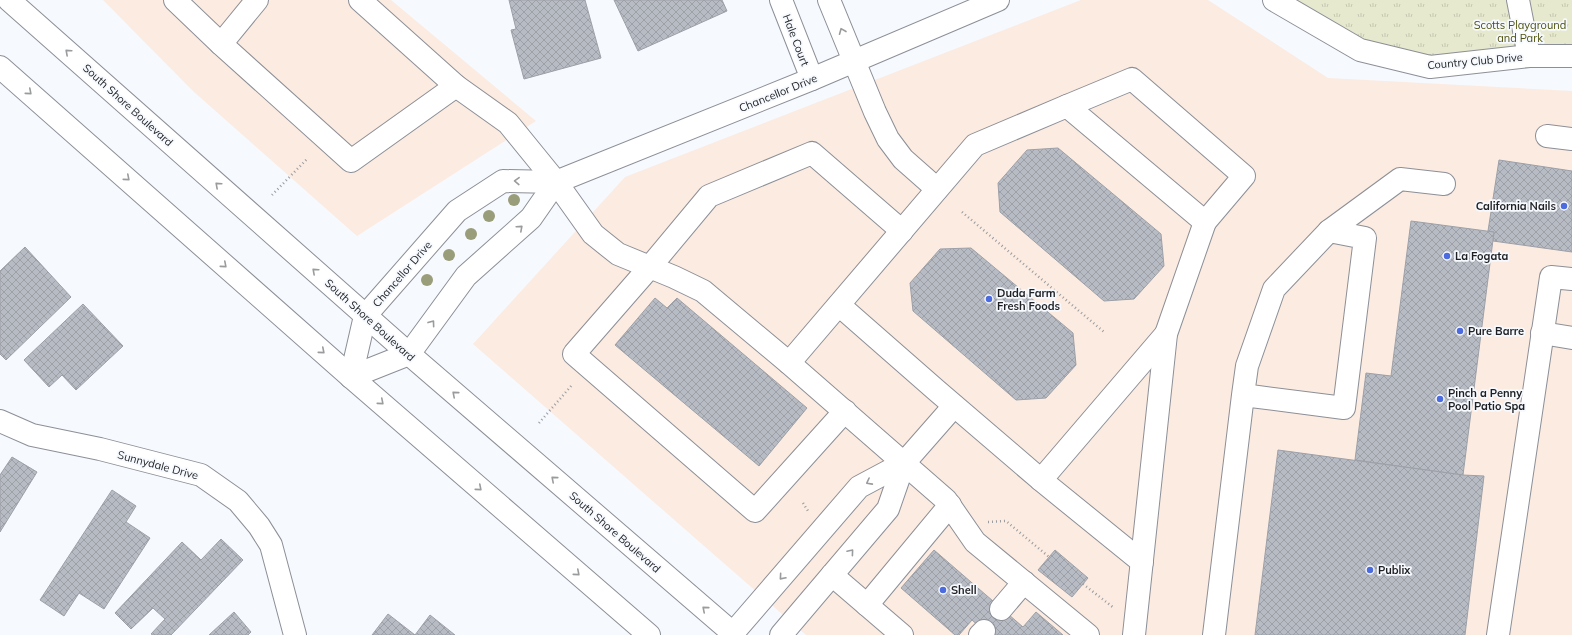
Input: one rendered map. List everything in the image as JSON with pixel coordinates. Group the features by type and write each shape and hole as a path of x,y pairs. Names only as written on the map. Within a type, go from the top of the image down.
{"street":[{"name":"South Shore Boulevard","path":"9,0 365,316 734,634"},
{"path":"175,0 221,44 351,161 456,86"},
{"path":"221,44 257,0"},
{"path":"360,0 456,86 508,123 556,182 593,234 618,254 674,277 703,291 845,411 946,500 975,542 1088,635"},
{"name":"Hale Court","path":"781,0 812,79"},
{"path":"830,0 875,112 888,139 903,159 937,189"},
{"name":"Chancellor Drive","path":"351,377 365,316 458,211 503,180 556,182 812,79 998,0"},
{"name":"Country Club Drive","path":"1274,0 1360,50 1430,67 1529,56 1572,56"},
{"path":"1518,0 1529,56"},
{"path":"0,67 351,377 649,635"},
{"path":"789,363 975,144 1132,79 1244,176 1205,222 1166,334 1134,630"},
{"path":"1067,106 1205,222"},
{"path":"1547,136 1572,139"},
{"path":"845,411 755,511 574,354 710,196 812,153 902,231"},
{"path":"1214,635 1247,366 1274,289 1329,231 1400,179 1444,184"},
{"path":"351,377 409,354 466,276 531,218 556,182"},
{"path":"1244,395 1344,408 1365,238 1329,231"},
{"path":"1498,635 1551,277 1572,279"},
{"path":"839,304 954,406 1041,480 1142,562"},
{"path":"1542,333 1572,338"},
{"path":"1041,480 1166,334"},
{"path":"734,634 860,487 904,463 954,406"},
{"name":"Sunnydale Drive","path":"0,421 32,435 100,449 201,475 238,501 259,526 271,545 295,635"},
{"path":"781,635 888,509 904,463"},
{"path":"867,605 956,514"},
{"path":"832,575 902,635"},
{"path":"1001,609 1024,582"}],"path":[{"path":"272,195 308,158"},
{"path":"962,212 1104,332"},
{"path":"539,423 572,385"},
{"path":"956,514 1006,521 1049,557"},
{"path":"1083,584 1134,630"}],"shaded area":[{"path":"103,0 391,0 536,121 357,236 193,91"},
{"path":"1081,0 1208,0 1328,78 1572,91 1572,635 806,635 473,344 625,177"}],"green space":[{"name":"Scotts Playground and Park","path":"1274,0 1572,0 1572,65 1379,63"}],"building":[{"path":"509,0 585,0 601,58 524,79 511,30 516,29"},
{"path":"614,0 722,0 727,11 638,51"},
{"path":"1058,148 1161,234 1164,266 1134,299 1104,301 1000,212 998,183 1027,150"},
{"path":"1499,160 1572,171 1572,252 1493,241 1494,232 1488,231"},
{"path":"1411,221 1494,232 1463,475 1355,460 1366,373 1391,376"},
{"path":"25,247 71,297 6,360 0,354 0,271"},
{"path":"971,248 1073,333 1076,365 1046,398 1016,400 913,311 910,283 940,249"},
{"path":"655,298 667,308 677,298 807,408 759,466 615,345"},
{"path":"83,304 123,346 76,390 62,375 49,387 24,360"},
{"path":"1278,450 1463,475 1484,476 1465,635 1255,635"},
{"path":"12,457 37,472 0,532 0,475"},
{"path":"112,490 136,506 126,522 150,538 104,609 79,593 64,616 40,600"},
{"path":"221,539 243,560 171,635 151,634 165,619 153,608 131,629 115,613 182,542 201,560"},
{"path":"934,550 1023,627 1036,612 1063,635 989,635 972,620 959,635 955,635 901,588"},
{"path":"1055,550 1088,578 1072,597 1038,570"},
{"path":"234,612 251,632 248,635 209,635"},
{"path":"388,614 415,635 372,635"},
{"path":"430,615 455,635 415,635"}],"place":[{"name":"California Nails","path":"1564,206"},
{"name":"La Fogata","path":"1447,256"},
{"name":"Duda Farm Fresh Foods","path":"989,299"},
{"name":"Pure Barre","path":"1460,331"},
{"name":"Pinch a Penny Pool Patio Spa","path":"1440,399"},
{"name":"Publix","path":"1370,570"},
{"name":"Shell","path":"943,590"}]}
